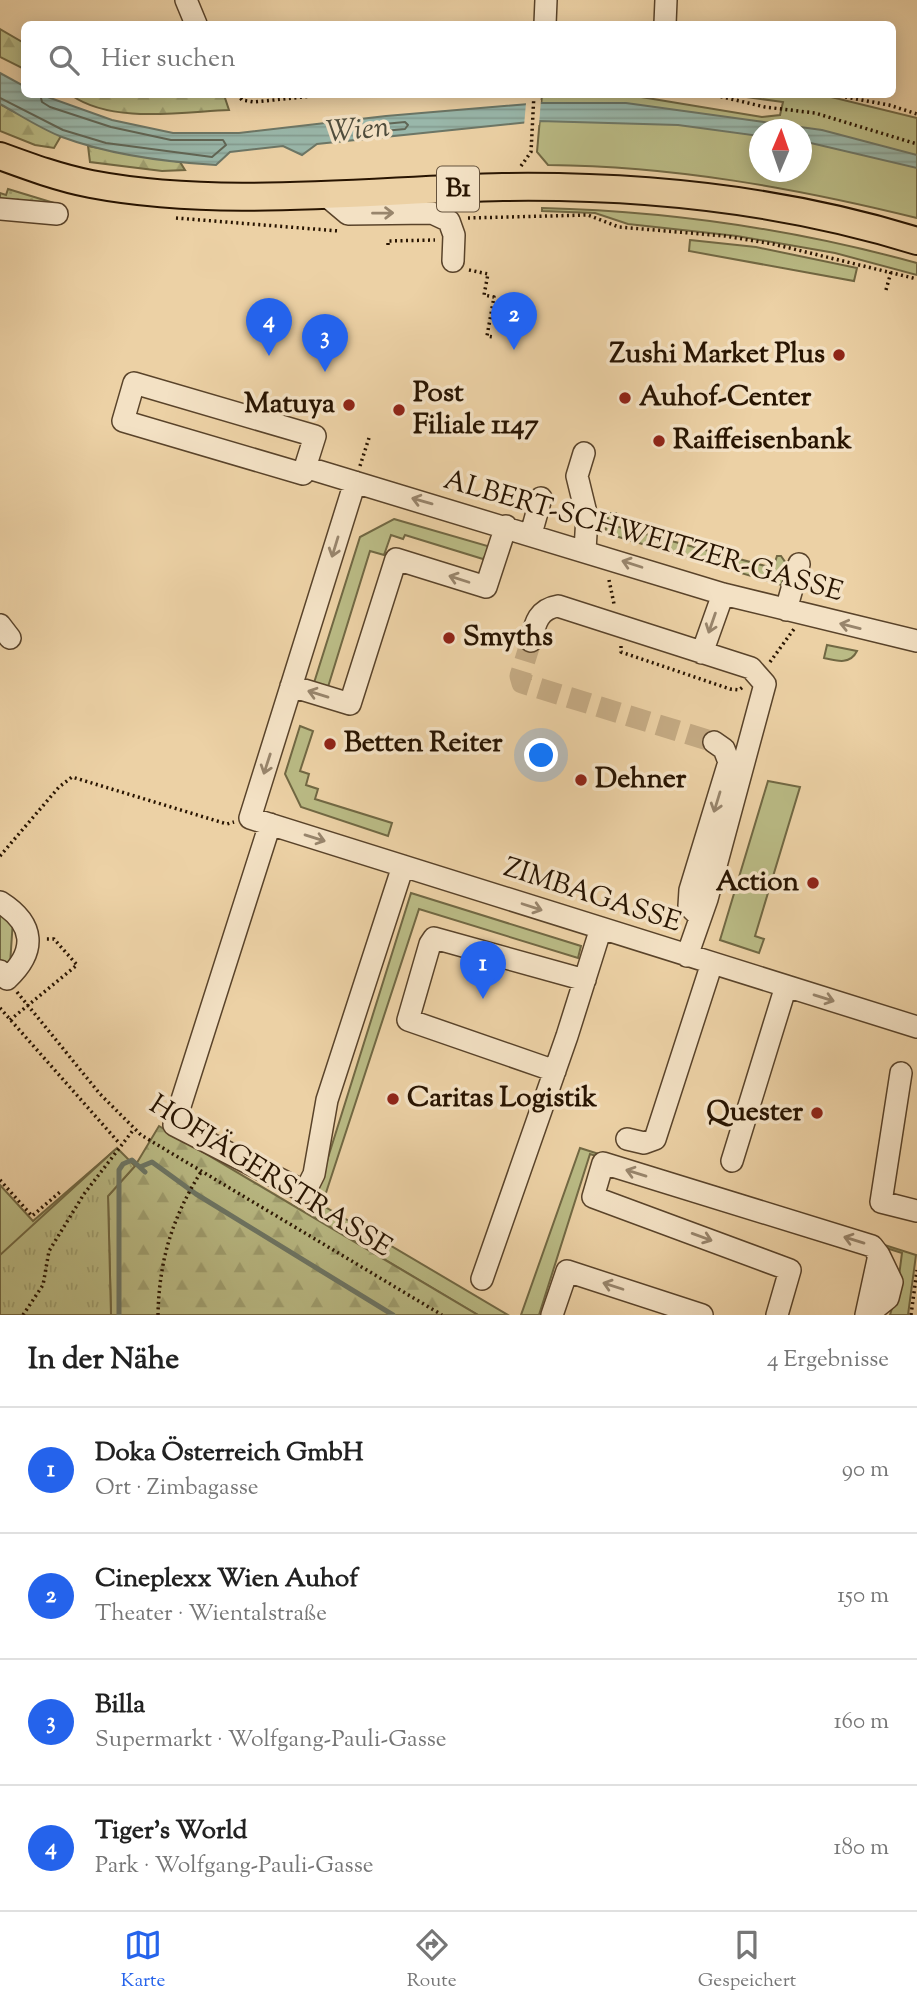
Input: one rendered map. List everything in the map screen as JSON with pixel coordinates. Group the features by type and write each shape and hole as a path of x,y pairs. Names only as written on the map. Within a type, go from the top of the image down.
{"main road":[{"name":"B1","path":"0,156 58,176 145,192 205,195 503,187 632,191 796,211 917,241"}],"street":[{"path":"186,0 195,21"},
{"path":"545,21 546,0"},
{"path":"665,21 666,0"},
{"path":"323,193 348,214 432,213 449,221 454,235 453,261"},
{"path":"0,209 57,214"},
{"name":"ALBERT-SCHWEITZER-GASSE","path":"134,383 315,436 306,467 303,474 123,421 134,383"},
{"path":"584,453 577,476 587,517 585,550"},
{"name":"ALBERT-SCHWEITZER-GASSE","path":"306,467 723,594 917,641"},
{"path":"355,481 291,686 260,821 174,1125 305,1192 314,1174 327,1100 403,866"},
{"path":"531,534 541,498"},
{"path":"291,686 350,704 396,559 486,587 498,524"},
{"path":"786,610 799,564"},
{"path":"702,653 723,594"},
{"path":"531,641 541,613 547,608 558,606 751,668 765,684 687,956"},
{"path":"700,917 689,906 690,890 729,762 724,749 714,742"},
{"name":"ZIMBAGASSE","path":"260,821 917,1027"},
{"path":"0,902 22,920 29,940 23,964 7,978 0,971"},
{"path":"482,1279 555,1071 601,928"},
{"path":"555,1071 409,1021 406,1017 434,938 584,980"},
{"path":"627,1139 644,1143 655,1139 712,963"},
{"path":"732,1161 786,986"},
{"path":"901,1073 881,1202 917,1210"},
{"path":"777,1315 790,1270 593,1197 603,1163 872,1246 879,1255 866,1315"},
{"path":"552,1315 567,1271 702,1315"}],"path":[{"path":"240,98 254,102 294,98"},
{"path":"531,152 534,98"},
{"path":"726,98 765,107 815,113 917,144"},
{"path":"851,98 889,105 917,114"},
{"path":"388,245 388,241 443,240"},
{"path":"886,290 891,271"},
{"path":"488,274 484,295 494,297 487,336 493,337"},
{"path":"355,481 369,438"},
{"path":"498,524 500,482"},
{"path":"0,856 59,788 72,777 227,824 260,821"},
{"path":"10,1020 77,965 54,939 29,940"},
{"name":"HOFJÄGERSTRASSE","path":"28,1006 100,1094 134,1129 201,1172 442,1315"},
{"path":"0,1008 120,1144"},
{"path":"23,1315 43,1285 49,1251 84,1194 134,1129"},
{"path":"158,1315 165,1248 187,1195 201,1172"},
{"path":"0,1180 32,1216 60,1192"},
{"path":"911,1315 917,1270"}],"green space":[{"path":"0,29 21,41 21,68 0,57"},
{"path":"77,98 225,98 229,110 147,114 106,110"},
{"path":"542,98 647,98 762,117 780,115 783,102 754,98 835,98 917,118 917,218 780,188 688,174 548,165 537,152"},
{"path":"0,104 61,136 54,148 35,145 0,131"},
{"path":"88,146 180,162 185,170 162,171 90,162"},
{"path":"8,189 64,206 64,209 0,203 0,193 6,195"},
{"path":"542,208 637,213 778,231 917,263 917,275 835,253 737,236 628,224 595,213 542,211"},
{"path":"690,240 756,247 857,268 854,281 689,251"},
{"path":"616,513 615,526 773,568 777,556 781,556 790,569 785,586 605,533 608,518 605,515"},
{"path":"394,519 491,547 483,559 405,535 403,539 391,535 384,555 370,551 328,687 313,686 360,537"},
{"path":"827,645 857,651 851,658 843,661 824,658"},
{"path":"300,726 313,731 300,771 309,774 306,785 318,789 315,799 392,823 388,836 301,807 285,774"},
{"path":"768,781 800,787 755,936 764,939 759,953 720,940"},
{"path":"411,893 581,946 578,958 419,909 322,1205 508,1315 478,1315 310,1215"},
{"path":"0,911 13,919 10,965 0,964"},
{"path":"159,1126 478,1315 111,1315 108,1196 135,1166"},
{"path":"117,1148 135,1166 108,1196 111,1315 0,1315 0,1255"},
{"path":"580,1148 916,1255 908,1315 890,1315 897,1291 902,1253 590,1154 539,1315 521,1315"},
{"path":"115,1150 131,1171 107,1196 0,1279 0,1185 33,1221"}],"water":[{"name":"Wien","path":"0,73 21,84 21,98 50,98 112,120 173,133 239,133 386,116 541,103 626,103 749,120 749,135 678,125 539,121 317,144 302,155 283,146 230,152 216,165 138,157 99,149 46,130 0,104"},
{"path":"812,129 917,155 917,168 812,143"}],"pier":[{"path":"541,100 539,125 524,126 526,103"}],"waterway":[{"path":"119,1315 119,1170 123,1164 132,1160 145,1172"},
{"path":"140,1167 152,1162 196,1194 393,1315"}],"tunnel":[{"path":"531,641 520,676 522,683 714,742"}],"place":[{"name":"Cineplexx Wien Auhof","path":"514,350"},
{"name":"Zushi Market Plus","path":"839,355"},
{"name":"Tiger's World","path":"269,356"},
{"name":"Billa","path":"325,372"},
{"name":"Auhof-Center","path":"625,398"},
{"name":"Matuya","path":"349,405"},
{"name":"Post Filiale 1147","path":"399,410"},
{"name":"Raiffeisenbank","path":"659,441"},
{"name":"Smyths","path":"449,638"},
{"name":"Betten Reiter","path":"330,744"},
{"name":"Dehner","path":"581,780"},
{"name":"Action","path":"813,883"},
{"name":"Doka Österreich GmbH","path":"483,999"},
{"name":"Caritas Logistik","path":"393,1099"},
{"name":"Quester","path":"817,1113"}]}
